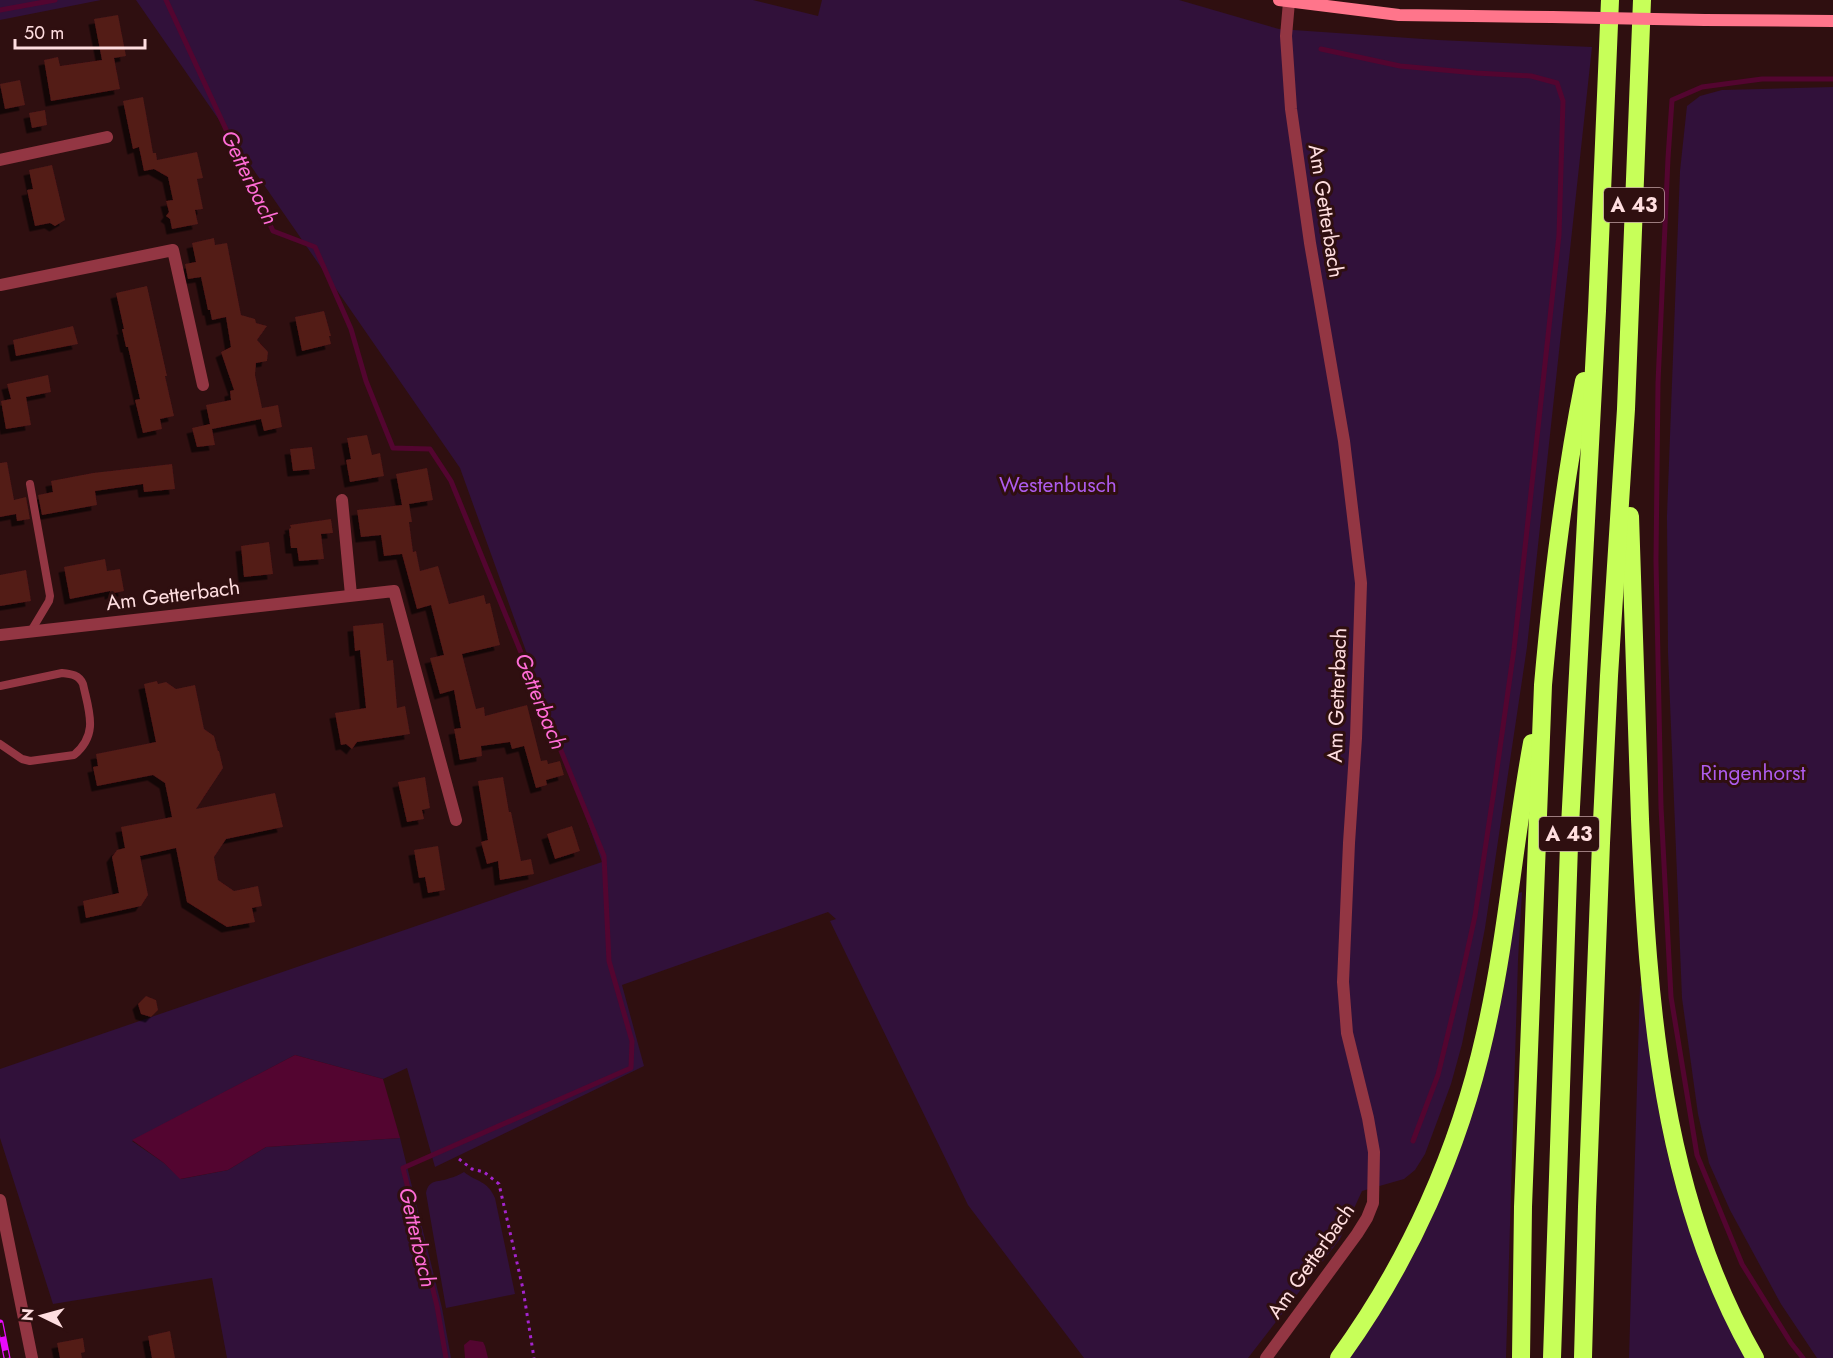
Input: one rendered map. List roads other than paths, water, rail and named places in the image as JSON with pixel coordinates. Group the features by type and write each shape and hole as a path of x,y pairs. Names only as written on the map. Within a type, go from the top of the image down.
{"highway":[{"name":"A 43","path":"1552,1358 1569,834 1597,311 1610,0"},
{"name":"A 43","path":"1583,1358 1602,807 1608,676 1626,410 1642,0"},
{"path":"1521,1358 1523,1195 1543,685 1563,508 1576,418 1597,311"},
{"path":"1626,410 1632,636 1643,890 1651,987 1663,1081 1683,1176 1696,1223 1728,1306 1755,1358"},
{"path":"1339,1358 1401,1260 1433,1194 1461,1120 1477,1067 1494,991 1523,794 1543,685"}],"main road":[{"path":"1284,1 1399,15 1833,21"}],"street":[{"name":"Am Getterbach","path":"1266,1358 1357,1234 1373,1203 1374,1187 1374,1152 1347,1033 1343,982 1356,738 1361,583 1344,441 1310,243 1291,109 1284,1"},
{"path":"0,160 106,137"},
{"path":"0,285 172,250 203,385"},
{"path":"342,500 351,595"},
{"name":"Am Getterbach","path":"0,635 394,591 456,820"},
{"path":"0,1200 32,1358"}],"lane":[{"path":"30,484 50,596 49,602 31,631"},
{"path":"0,686 62,673 72,674 81,679 83,684 91,729 74,754 30,761 22,759 0,744"}],"waterway":[{"name":"Getterbach","path":"0,10 55,0"},
{"name":"Getterbach","path":"166,0 273,231 315,247 351,329 366,381 393,448 430,449 451,481 604,856 609,961 632,1041 631,1068 403,1168 437,1306 446,1358"},
{"path":"1321,49 1400,66 1531,76 1557,83 1563,101 1559,235 1514,649 1494,790 1475,916 1460,984 1438,1075 1413,1141"},
{"path":"1803,1358 1791,1343 1742,1264 1697,1155 1671,997 1661,807 1656,561 1658,383 1672,100 1702,87 1762,79 1833,79"}],"railway":[{"path":"0,1323 7,1358"}],"park label":[{"name":"Westenbusch","path":"1058,485"},
{"name":"Ringenhorst","path":"1753,773"}]}
